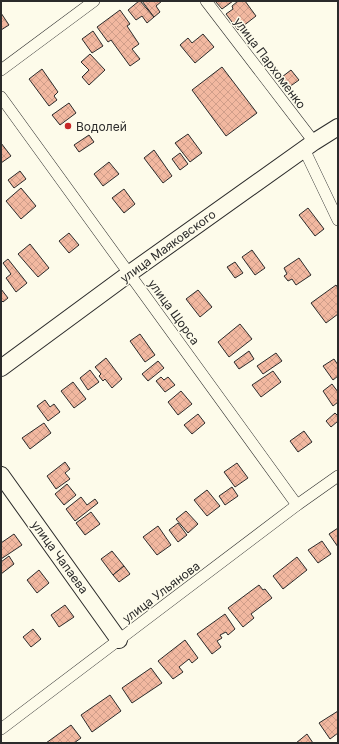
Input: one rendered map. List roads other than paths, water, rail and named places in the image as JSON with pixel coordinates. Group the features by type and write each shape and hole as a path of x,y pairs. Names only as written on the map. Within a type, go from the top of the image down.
{"street":[{"path":"1,70 94,1"},
{"name":"улица Пархоменко","path":"206,1 309,145 338,220"},
{"name":"улица Щорса","path":"1,97 297,505"},
{"name":"улица Маяковского","path":"1,368 130,273 309,145 338,127"},
{"name":"улица Чапаева","path":"1,475 119,640"},
{"name":"улица Ульянова","path":"1,728 297,505 338,476"}],"place":[{"name":"Водолей","path":"68,126"}]}
